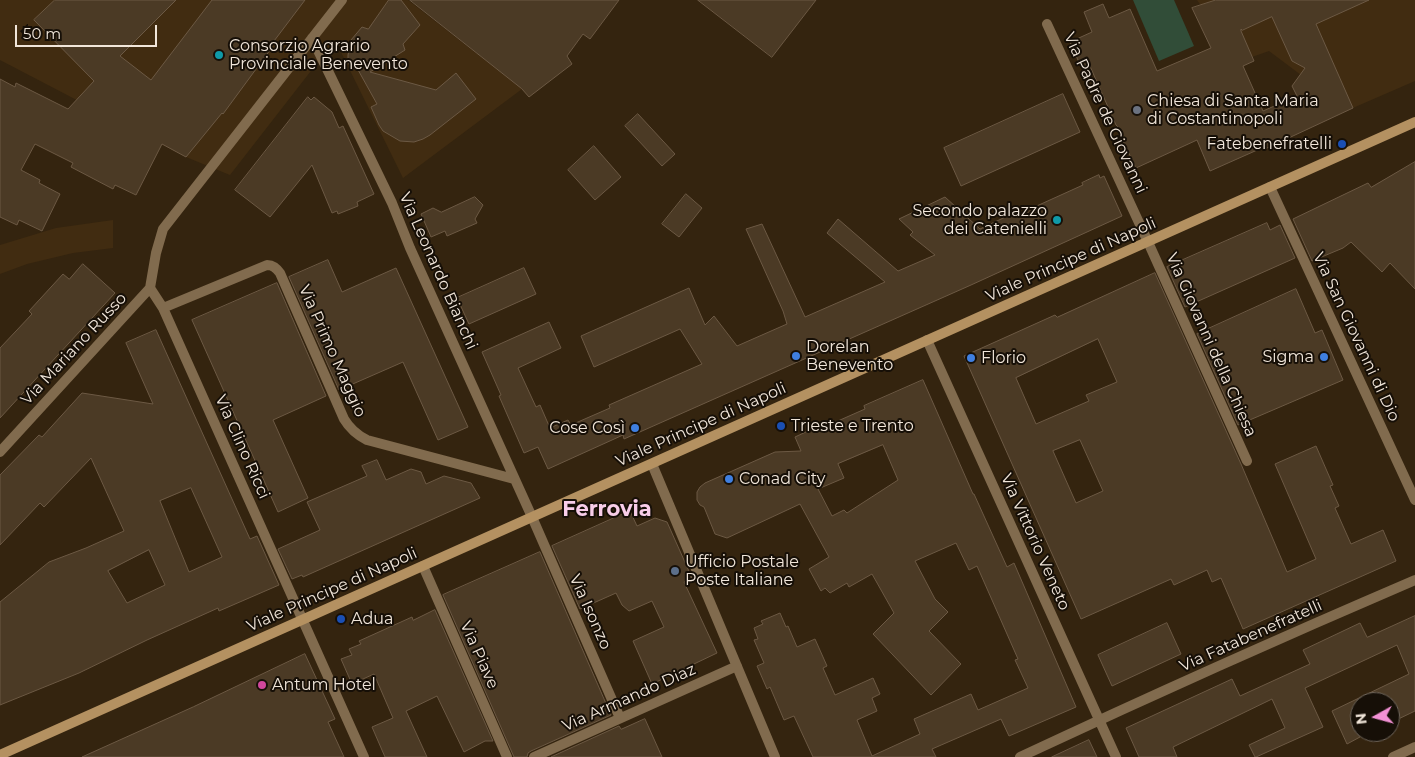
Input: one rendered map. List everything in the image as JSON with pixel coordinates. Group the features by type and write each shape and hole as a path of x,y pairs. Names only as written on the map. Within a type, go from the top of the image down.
{"street":[{"path":"150,288 156,253 163,229 342,0"},
{"name":"Via Padre de Giovanni","path":"1047,24 1148,242"},
{"name":"Via Leonardo Bianchi","path":"312,38 392,203 410,248 532,517"},
{"name":"Viale Principe di Napoli","path":"0,755 1415,122"},
{"name":"Via San Giovanni di Dio","path":"1270,187 1415,500"},
{"name":"Via Giovanni della Chiesa","path":"1148,242 1247,461"},
{"name":"Via Primo Maggio","path":"163,308 271,265 277,268 280,273 344,419 358,436 514,479"},
{"name":"Via Clino Ricci","path":"150,288 163,308 364,757"},
{"name":"Via Mariano Russo","path":"0,452 150,288"},
{"name":"Via Vittorio Veneto","path":"927,340 1116,757"},
{"path":"652,464 775,757"},
{"name":"Via Isonzo","path":"532,517 620,718"},
{"name":"Via Piave","path":"423,566 507,757"},
{"name":"Via Fatabenefratelli","path":"1020,757 1415,580"},
{"name":"Via Armando Diaz","path":"534,757 737,666"},
{"path":"1394,757 1415,747"}],"shaded area":[{"path":"0,0 408,0 522,89 403,178 335,40 230,175 186,157 0,60"},
{"path":"1197,0 1415,0 1415,81 1339,114 1325,83 1317,87 1269,51 1252,57 1226,41"},
{"path":"113,220 113,248 73,253 27,264 0,274 0,245 56,228"}],"green space":[{"path":"1133,0 1174,0 1194,46 1159,61"}],"building":[{"path":"55,0 176,0 120,56 151,80 212,0 305,0 223,114 186,157 162,144 136,195 115,185 113,189 71,167 73,163 35,144 21,170 40,180 39,183 60,194 42,231 19,220 17,225 0,217 0,79 15,87 16,83 68,109 94,81 34,20"},
{"path":"389,0 401,0 420,25 403,44 405,50 370,72 436,90 456,73 476,99 430,135 414,142 400,141 383,131 371,107 377,104 357,68 351,70 348,61 351,40 362,27 368,29"},
{"path":"410,0 619,0 590,39 583,34 567,56 572,64 529,97 522,89"},
{"path":"698,0 816,0 772,57"},
{"path":"1216,0 1369,0 1316,24 1353,108 1265,149 1264,147 1210,171 1197,140 1136,168 1089,64 1081,67 1070,42 1092,32 1084,12 1103,4 1109,18 1130,9 1157,71 1211,48 1192,8","holes":["1272,17 1292,61 1305,68 1292,86 1297,96 1263,111 1243,66 1254,61 1241,29"]},
{"path":"1063,94 1080,132 961,186 944,148"},
{"path":"308,97 311,100 314,97 332,112 339,128 343,126 374,194 357,202 358,206 338,214 337,211 332,213 312,165 270,217 235,190"},
{"path":"638,114 675,154 662,166 625,126"},
{"path":"594,146 621,177 595,200 568,170"},
{"path":"1415,162 1415,289 1390,263 1382,272 1351,242 1343,248 1312,261 1293,219 1368,183 1371,187"},
{"path":"1099,175 1100,178 1104,176 1122,216 624,439 623,435 548,469 538,447 524,453 482,352 549,322 561,348 518,368 536,407 540,405 550,428 568,420 571,425 610,408 609,405 702,364 680,329 594,367 581,336 689,288 705,325 714,316 737,346 787,324 746,229 762,224 805,317 885,282 827,233 838,219 898,271 935,255 910,235 913,232 899,219 945,197 980,229 1018,211 1019,214 1083,185 1082,183"},
{"path":"686,194 702,208 679,237 662,224"},
{"path":"475,197 483,205 475,219 477,223 447,236 445,231 431,237 421,214 433,208 441,212"},
{"path":"1267,223 1270,230 1280,225 1295,258 1185,307 1167,267"},
{"path":"328,260 342,292 396,268 468,427 438,440 403,362 339,390 289,277"},
{"path":"83,264 115,293 0,418 0,348 32,314 29,311 63,274 69,279"},
{"path":"524,268 536,294 469,324 457,298"},
{"path":"1155,273 1241,464 1287,572 1316,559 1275,464 1316,446 1333,485 1330,486 1339,506 1335,508 1351,544 1383,530 1396,561 1243,629 1221,578 1212,582 1207,570 1174,585 1171,579 1081,619 964,356 1055,315 1057,317","holes":["1098,339 1117,382 1086,395 1089,401 1036,424 1016,378","1080,440 1103,491 1076,503 1053,451"]},
{"path":"277,283 326,396 273,420 308,498 278,512 192,320"},
{"path":"1296,289 1315,333 1322,330 1343,380 1238,425 1197,334"},
{"path":"156,330 250,539 257,536 279,585 219,611 218,608 79,673 0,705 0,602 49,562 124,531 91,458 44,507 40,503 0,545 0,475 39,435 42,437 82,393 153,404 126,343","holes":["191,488 222,557 189,572 160,501","149,550 165,585 127,603 108,571"]},
{"path":"923,380 1007,567 1014,563 1076,707 1009,736 1001,719 932,749 936,757 813,757 794,716 784,720 770,687 767,689 757,666 764,663 754,640 758,639 754,628 763,624 761,621 780,613 797,647 815,639 827,666 823,668 835,695 873,678 880,694 872,698 877,711 857,720 872,756 920,734 914,719 971,694 978,710 1028,688 1015,660 1018,659 977,566 969,570 956,543 915,561 935,599 948,612 929,631 961,664 931,695 873,634 894,613 872,574 849,587 847,583 830,593 825,588 821,591 809,569 829,557 800,504 727,538 715,534 704,507 697,500 697,492 700,487 705,483 775,452 801,451 795,437 821,425 822,428 865,409 864,406","holes":["883,445 898,480 847,513 844,510 832,516 818,489 844,478 838,464"]},
{"path":"377,460 386,480 411,469 421,472 426,484 444,476 471,483 480,498 303,577 302,575 292,579 278,549 320,530 307,502 367,476 362,466"},
{"path":"630,511 637,526 655,518 667,522 692,578 684,582 717,653 652,684 633,641 664,627 652,601 629,611 622,605 616,593 580,609 552,546"},
{"path":"540,552 611,715 531,751 527,757 514,757 443,595"},
{"path":"435,610 493,741 485,741 464,752 437,696 406,711 427,757 385,757 372,727 393,718 374,674 352,684 341,659 352,655 349,649 361,644 359,641 412,617 413,620"},
{"path":"1415,616 1415,711 1400,718 1400,692 1372,692 1409,674 1397,645 1305,688 1323,727 1256,757 1249,745 1285,728 1272,699 1173,747 1177,757 1139,757 1126,728 1232,679 1240,696 1310,664 1303,650 1360,623 1367,637"},
{"path":"1167,623 1181,654 1112,686 1098,655"},
{"path":"305,654 335,719 328,722 344,757 82,757 193,707"},
{"path":"1350,702 1351,742 1347,744 1332,711"},
{"path":"645,719 662,757 551,757 619,726 621,729"},
{"path":"1089,740 1097,757 1052,757"}],"place":[{"name":"Consorzio Agrario Provinciale Benevento","path":"219,55"},
{"name":"Chiesa di Santa Maria di Costantinopoli","path":"1137,110"},
{"name":"Fatebenefratelli","path":"1342,144"},
{"name":"Secondo palazzo dei Catenielli","path":"1057,220"},
{"name":"Dorelan Benevento","path":"796,356"},
{"name":"Sigma","path":"1324,357"},
{"name":"Florio","path":"971,358"},
{"name":"Trieste e Trento","path":"781,426"},
{"name":"Cose Così","path":"635,428"},
{"name":"Conad City","path":"729,479"},
{"name":"Ufficio Postale Poste Italiane","path":"675,571"},
{"name":"Adua","path":"341,619"},
{"name":"Antum Hotel","path":"262,685"}],"district":[{"name":"Ferrovia","path":"607,510"}]}
